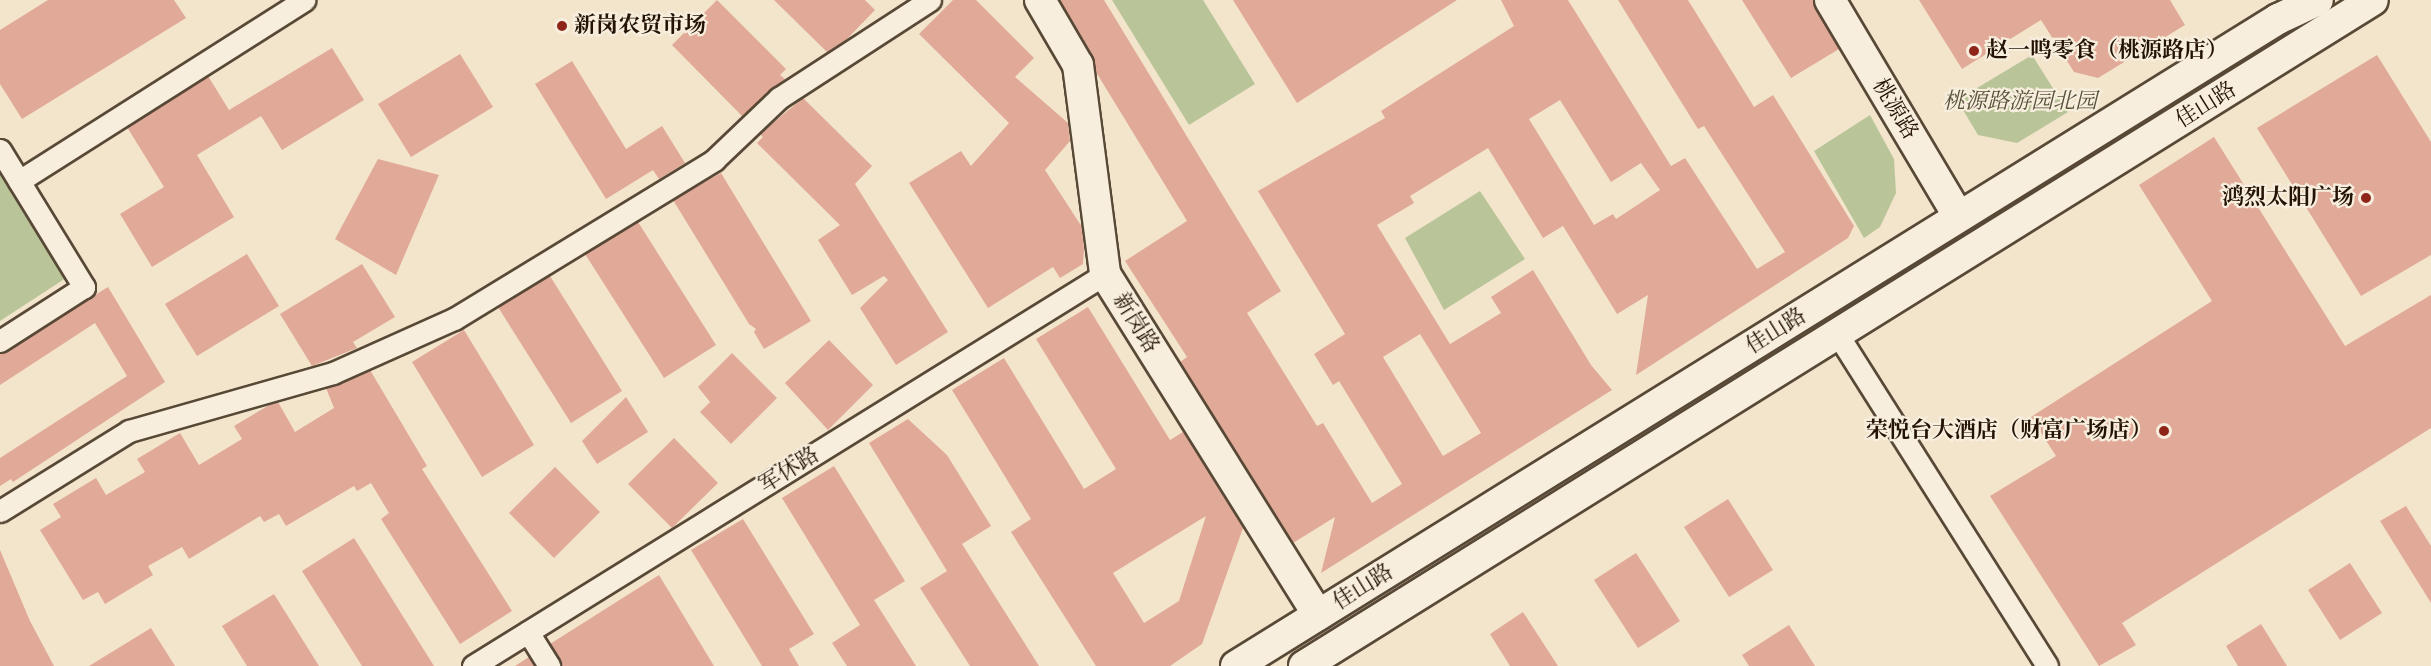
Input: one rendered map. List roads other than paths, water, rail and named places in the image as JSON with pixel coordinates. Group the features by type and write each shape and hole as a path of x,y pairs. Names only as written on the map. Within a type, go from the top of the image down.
{"street":[{"path":"20,181 304,0"},
{"path":"0,511 129,431 333,373 454,319 714,160 779,98 930,0"},
{"name":"新岗路","path":"1040,0 1078,65 1105,273 1318,615"},
{"name":"桃源路","path":"1830,0 1959,217"},
{"name":"佳山路","path":"1246,663 1318,615 2278,19 2318,0"},
{"name":"佳山路","path":"1304,666 2373,0"},
{"path":"0,150 84,287 0,341"},
{"name":"军休路","path":"473,666 1105,273"},
{"path":"1838,335 2047,666"},
{"path":"528,632 549,666"}],"place":[{"name":"新岗农贸市场","path":"562,26"},
{"name":"赵一鸣零食（桃源路店）","path":"1974,51"},
{"name":"鸿烈太阳广场","path":"2366,198"},
{"name":"荣悦台大酒店（财富广场店）","path":"2164,431"}],"park label":[{"name":"桃源路游园北园","path":"2020,102"}]}
